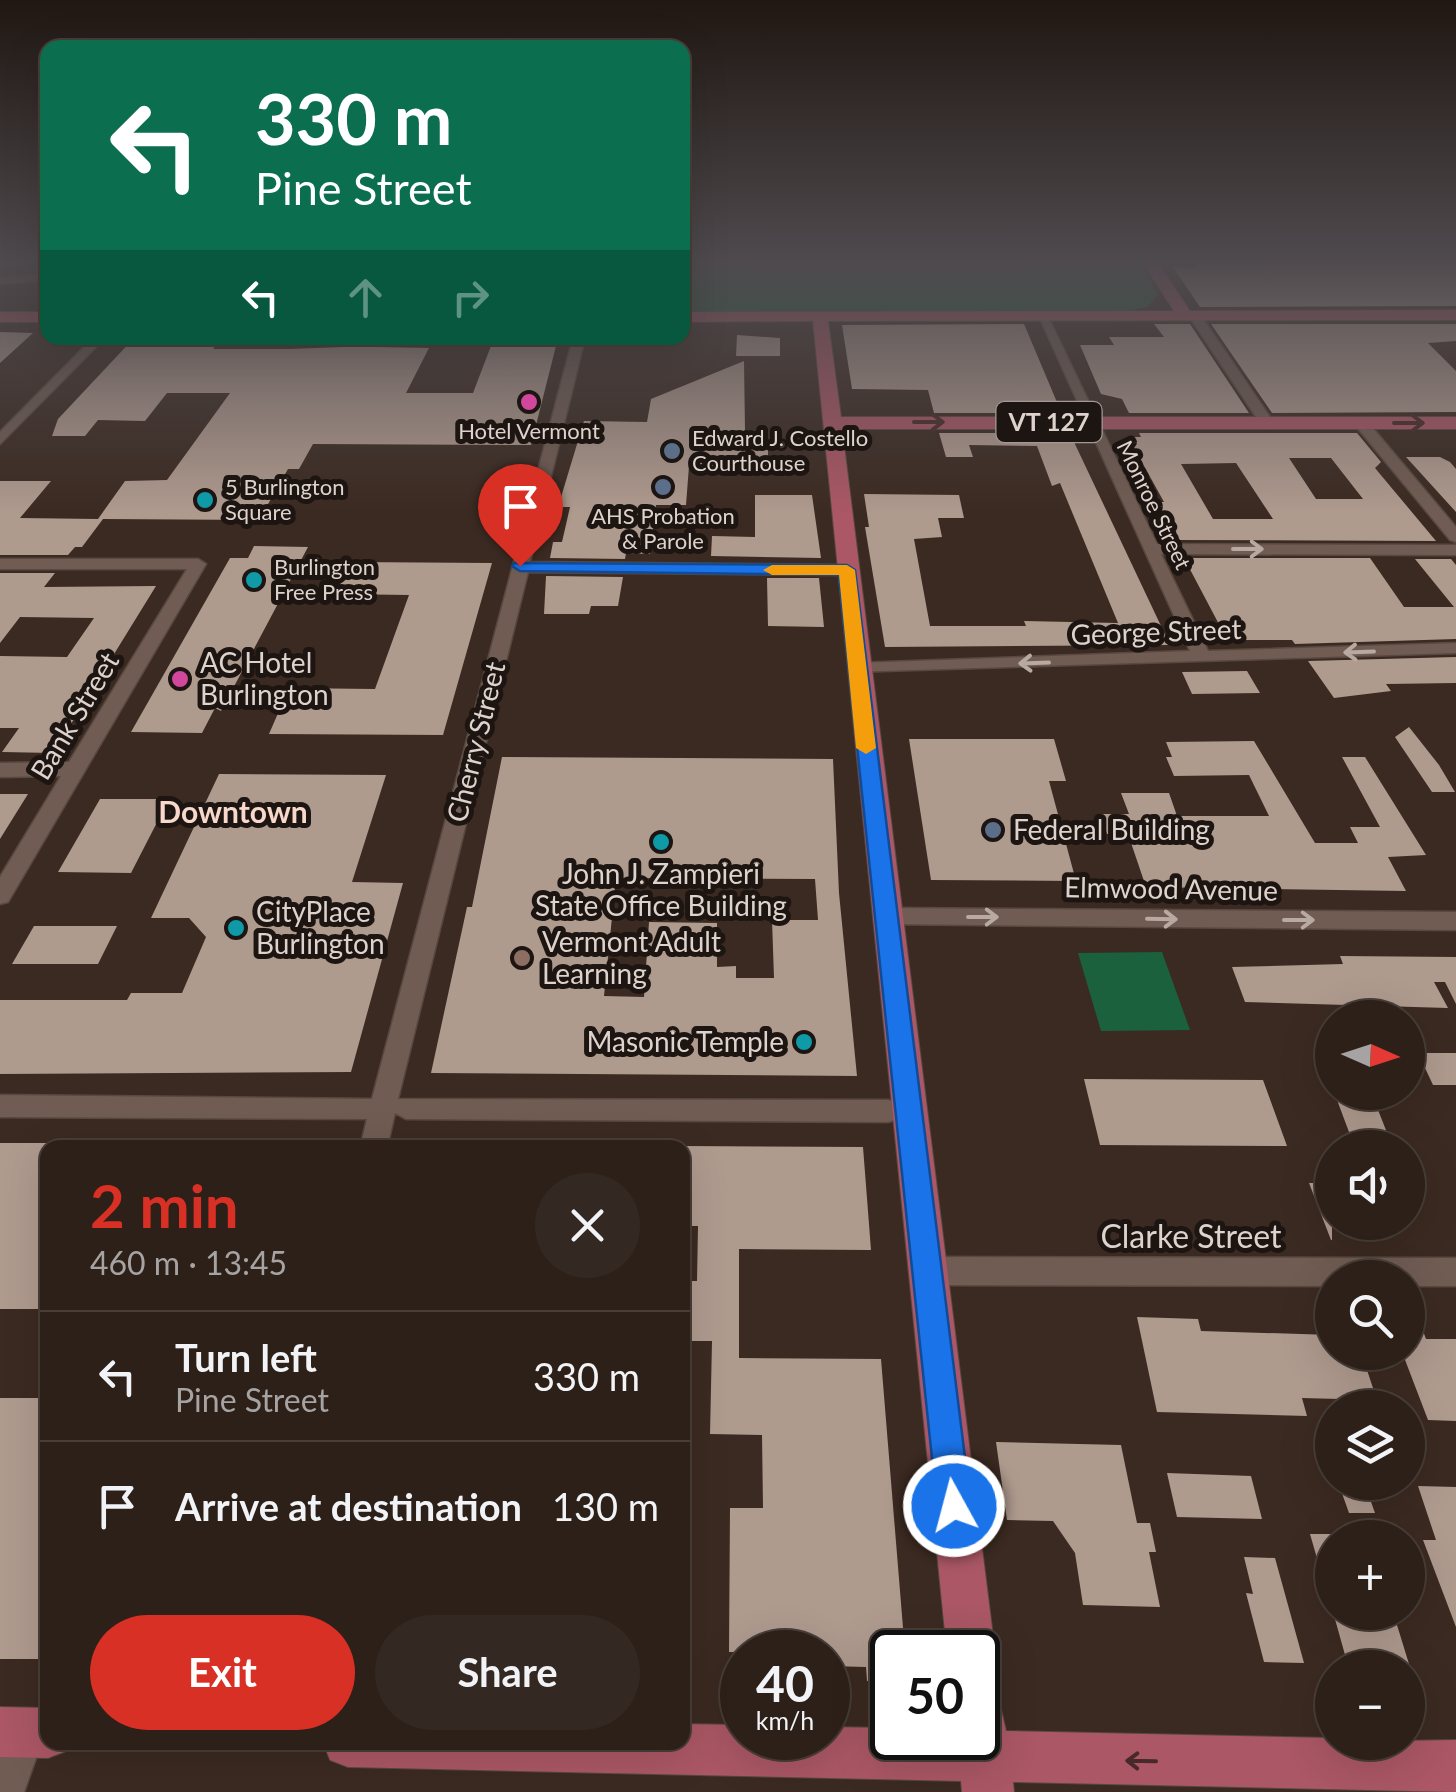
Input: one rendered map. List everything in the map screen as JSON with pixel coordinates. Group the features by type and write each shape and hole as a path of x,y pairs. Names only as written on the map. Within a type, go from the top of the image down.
{"main road":[{"path":"823,347 968,1630"},
{"name":"VT 127","path":"831,424 1456,423"},
{"path":"503,1750 986,1775 1456,1766"}],"street":[{"path":"0,440 90,347"},
{"name":"Cherry Street","path":"375,1140 576,347"},
{"name":"Monroe Street","path":"1056,347 1202,658"},
{"path":"1212,347 1267,423"},
{"path":"0,423 16,423"},
{"path":"1361,423 1456,537"},
{"path":"1150,549 1456,550"},
{"name":"Bank Street","path":"0,564 198,564 0,896"},
{"path":"520,566 847,570"},
{"name":"George Street","path":"857,668 1456,648"},
{"path":"0,770 75,769"},
{"name":"Elmwood Avenue","path":"885,916 1456,921"},
{"path":"0,1106 366,1108"},
{"path":"406,1108 888,1111"},
{"name":"Clarke Street","path":"926,1271 1456,1272"},
{"path":"5,1792 25,1732"}],"green space":[{"path":"1162,952 1190,1030 1101,1031 1078,953"}],"building":[{"path":"0,347 18,347 0,363"},
{"path":"126,347 429,348 406,393 473,393 491,347 556,347 531,445 313,444 299,469 288,469 259,520 103,519 82,547 75,547 68,555 0,555 0,481 51,481 20,518 98,519 125,481 167,480 230,393 167,393 145,421 98,420 85,436 52,436 58,419"},
{"path":"736,347 780,347 780,356 736,356"},
{"path":"845,347 1034,347 1059,407 1056,413 934,413 928,390 852,389"},
{"path":"1081,347 1205,347 1249,413 1129,413 1122,399 1101,394"},
{"path":"1227,347 1432,347 1456,371 1456,412 1272,413"},
{"path":"744,361 745,430 768,431 768,467 689,466 686,505 656,505 650,554 626,553 625,559 550,558 553,542 562,542 570,507 558,507 584,421 647,422 651,399"},
{"path":"939,433 1047,433 1046,436 1074,442 1170,645 885,647 865,527 869,527 864,494 959,495 964,518 938,518 942,537 914,539 930,626 1026,626 1024,621 1118,623 1060,483 1052,486 1037,446 969,445 973,457 946,457"},
{"path":"1139,433 1357,433 1381,462 1375,468 1436,541 1176,540 1158,502 1164,502 1128,437 1141,437","holes":["1289,458 1331,458 1363,499 1316,499","1236,463 1273,519 1213,519 1181,464"]},
{"path":"1406,457 1440,457 1450,462 1456,469 1456,512"},
{"path":"755,495 812,495 821,558 711,556 712,536 755,537"},
{"path":"254,546 308,547 221,711 215,708 202,733 131,732 230,558 248,558"},
{"path":"1184,558 1370,558 1404,607 1454,607 1415,559 1451,559 1456,565 1456,639 1295,644 1292,640 1246,640 1240,630 1222,630"},
{"path":"350,562 492,563 443,735 269,734 289,688 375,689 409,595 336,594"},
{"path":"0,573 55,573 44,587 156,586 53,753 2,752 19,728 0,728 0,656 67,657 94,618 20,617 0,643"},
{"path":"546,576 623,577 618,606 591,606 589,614 544,614"},
{"path":"767,578 819,578 824,627 768,626"},
{"path":"1456,657 1456,683 1386,684 1391,691 1334,698 1308,661"},
{"path":"1247,671 1260,693 1192,694 1182,672"},
{"path":"1409,727 1455,792 1432,792 1395,737"},
{"name":"Federal Building","path":"909,739 1054,739 1066,781 1049,781 1076,881 931,880"},
{"path":"1254,741 1315,843 1358,843 1350,827 1380,827 1342,757 1365,757 1426,855 1388,857 1406,891 1146,887 1128,834 1107,834 1101,814 1129,814 1121,793 1169,793 1177,816 1269,816 1249,775 1174,776 1166,757 1172,757 1166,742"},
{"path":"502,757 833,759 839,893 857,1076 431,1073 467,907 472,907","holes":["616,878 815,879 818,920 772,920 774,978 736,978 736,966 717,967 717,923 649,922 644,997 604,996"]},
{"path":"219,774 386,775 352,882 403,883 351,1072 0,1074 0,1000 127,1000 131,993 182,993 206,937 189,918 151,918"},
{"path":"0,794 28,794 0,839"},
{"path":"100,799 169,799 131,873 58,872"},
{"path":"34,926 117,926 98,964 12,964"},
{"path":"1340,956 1456,957 1456,1004 1445,982 1434,982 1448,1008 1425,1007 1425,1000 1245,1002 1232,967 1343,964"},
{"path":"1425,1053 1456,1053 1456,1085 1433,1085 1425,1068"},
{"path":"1084,1079 1263,1080 1287,1146 1100,1145"},
{"path":"1341,1110 1378,1110 1386,1130 1348,1130"},
{"path":"0,1143 40,1143 40,1309 0,1309"},
{"path":"690,1146 863,1147 871,1250 739,1249 739,1358 881,1359 903,1630 870,1630 870,1681 866,1667 850,1667 850,1630 729,1630 730,1508 763,1508 762,1435 710,1434 712,1341 690,1341 690,1281 697,1281 698,1226 690,1226"},
{"path":"1137,1317 1198,1319 1201,1331 1315,1334 1315,1370 1367,1370 1374,1390 1315,1390 1315,1398 1302,1398 1307,1416 1157,1412"},
{"path":"1425,1336 1456,1339 1456,1421 1428,1420 1425,1390 1417,1390 1409,1370 1425,1370"},
{"path":"0,1398 40,1398 40,1659 0,1659"},
{"path":"996,1442 1121,1445 1137,1523 1150,1523 1156,1552 1149,1552 1160,1607 1083,1605 1075,1553 1053,1521 1007,1520"},
{"path":"1167,1473 1251,1476 1262,1519 1177,1517"},
{"path":"1425,1486 1456,1487 1456,1627 1425,1545 1425,1540 1436,1540 1423,1500"},
{"path":"1344,1500 1370,1500 1375,1513 1349,1513"},
{"path":"1244,1557 1275,1558 1304,1663 1264,1662 1246,1593 1253,1594"},
{"path":"1338,1630 1399,1630 1405,1650 1344,1650"}],"slow traffic":[{"path":"772,570 847,570 866,748"}],"place":[{"name":"Hotel Vermont","path":"529,402"},
{"name":"Edward J. Costello Courthouse","path":"672,451"},
{"name":"AHS Probation & Parole","path":"663,487"},
{"name":"5 Burlington Square","path":"205,500"},
{"name":"Burlington Free Press","path":"254,580"},
{"name":"AC Hotel Burlington","path":"180,679"},
{"name":"Federal Building","path":"993,830"},
{"name":"John J. Zampieri State Office Building","path":"661,842"},
{"name":"CityPlace Burlington","path":"236,928"},
{"name":"Vermont Adult Learning","path":"522,958"},
{"name":"Masonic Temple","path":"804,1042"}],"district":[{"name":"Downtown","path":"233,813"}],"route":[{"path":"520,566 847,570 954,1506"}]}
